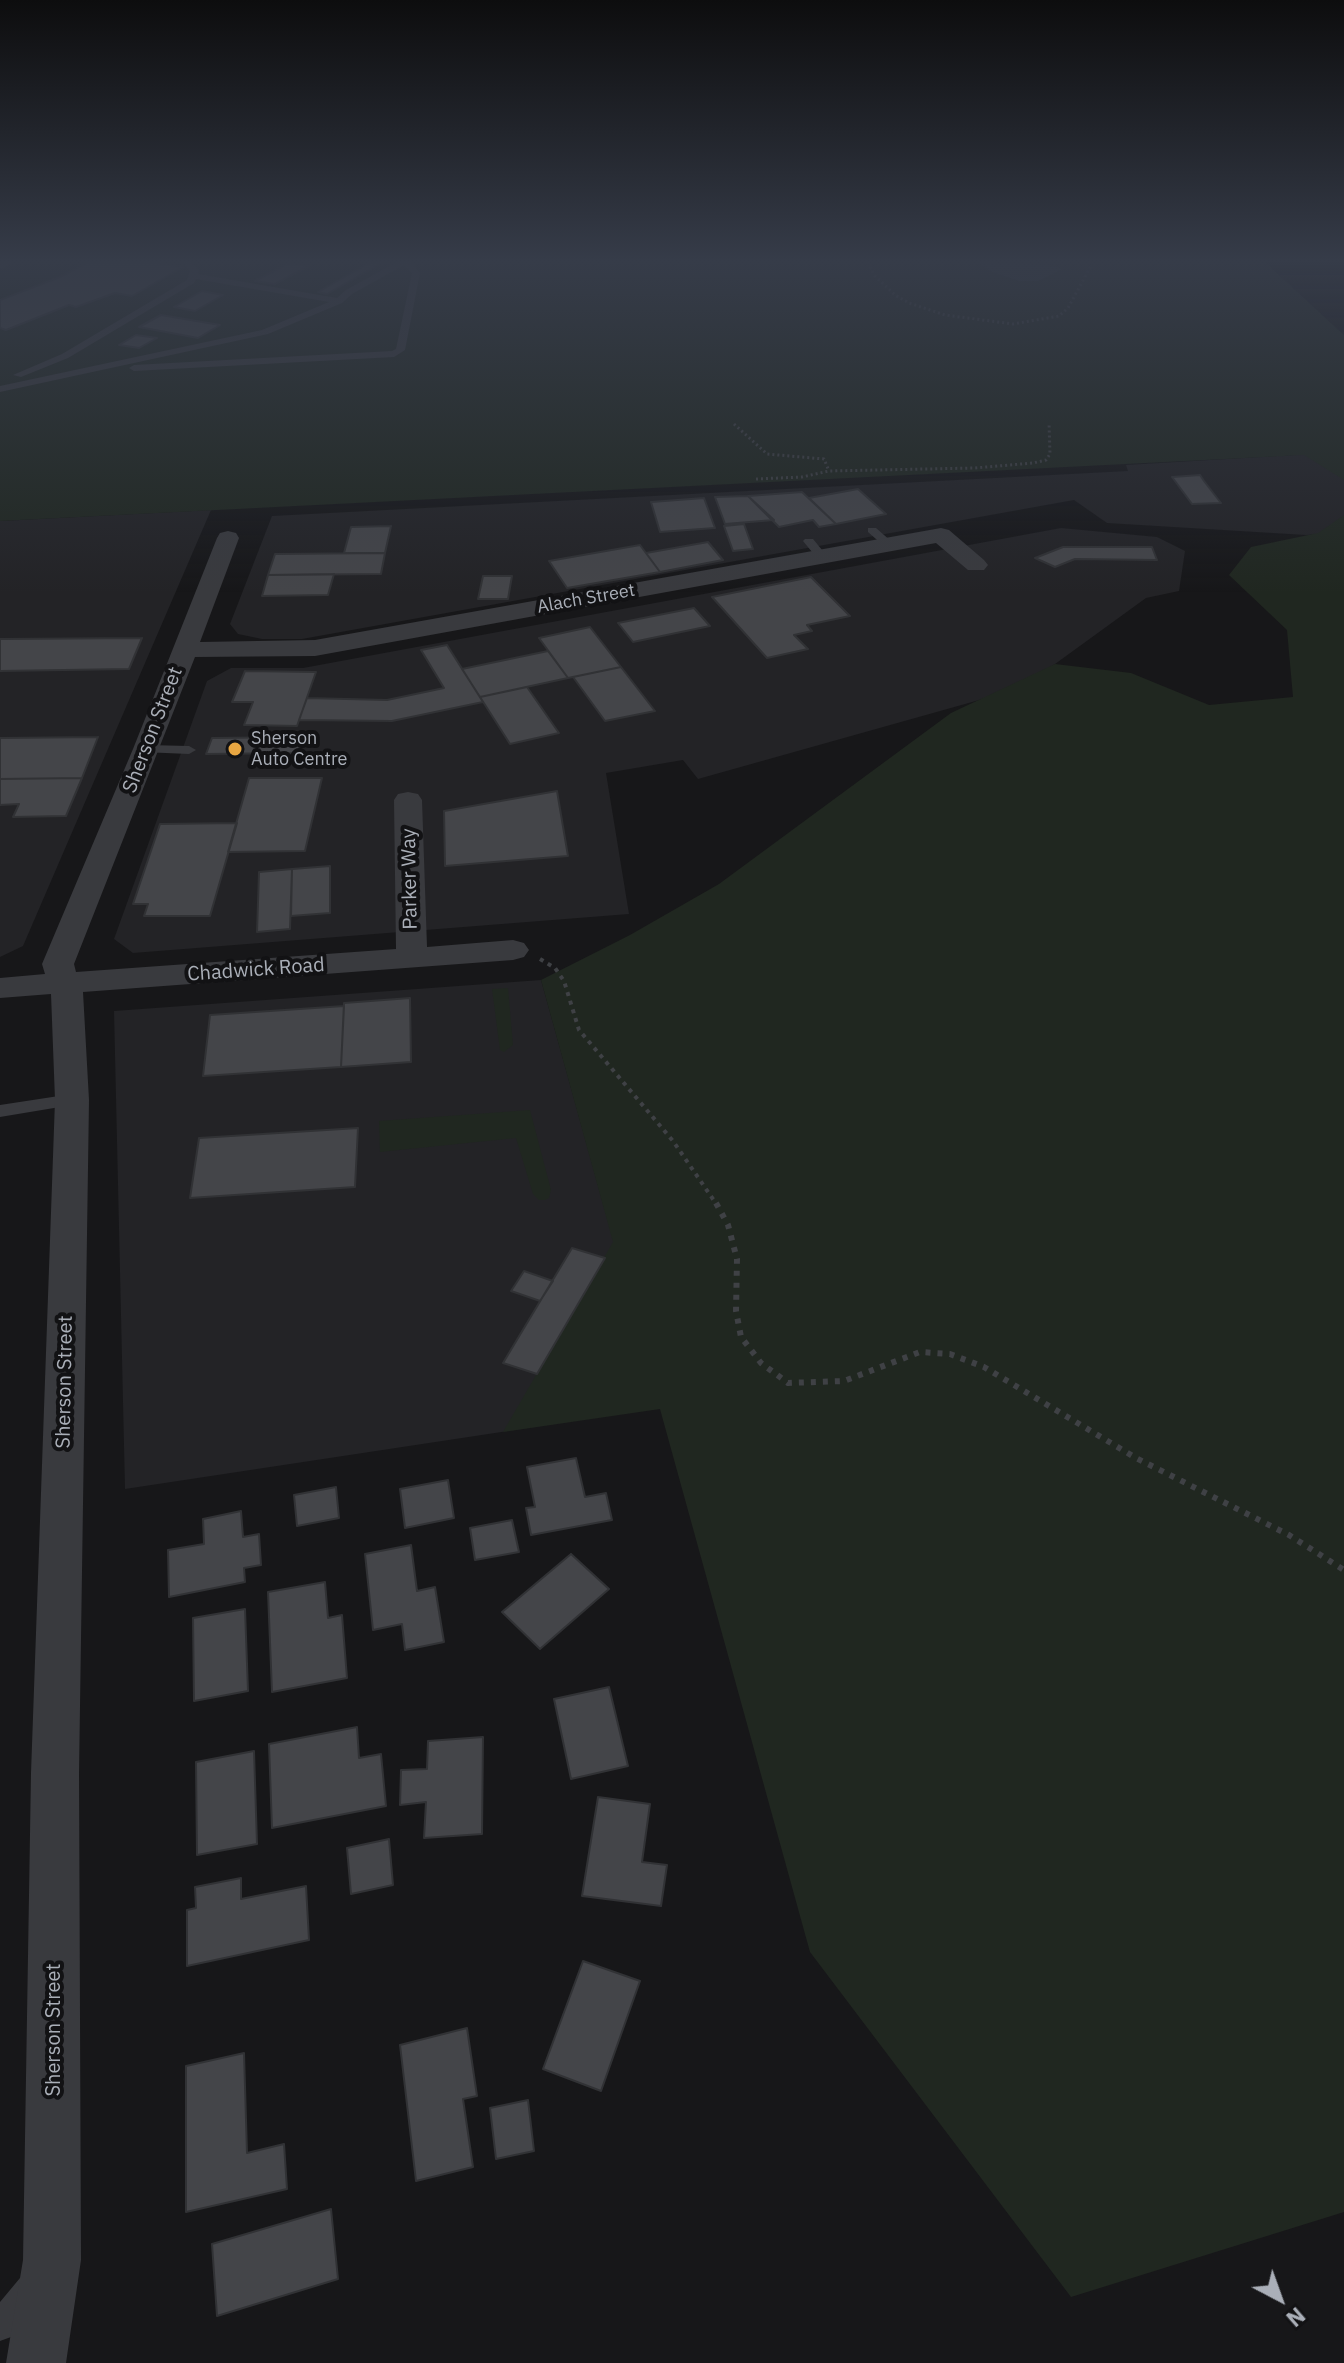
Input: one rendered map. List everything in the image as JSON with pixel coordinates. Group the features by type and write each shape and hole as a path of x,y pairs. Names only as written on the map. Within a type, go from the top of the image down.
{"street":[{"name":"Alach Street","path":"183,650 291,650 328,646 880,537 941,535 976,565"},
{"name":"Sherson Street","path":"36,2363 52,2260 55,1773 72,1100 69,1000 58,964 147,749 228,538"},
{"name":"Parker Way","path":"408,800 412,959"},
{"name":"Chadwick Road","path":"0,988 513,950"}],"lane":[{"path":"3,388 10,379 26,372"},
{"path":"3,388 67,372"},
{"path":"147,749 189,750"},
{"path":"0,1111 72,1100"},
{"path":"0,2326 52,2260"}],"path":[{"path":"756,479 802,477 829,471 987,468 1033,463 1046,460 1050,454 1049,423"},
{"path":"734,424 767,454 824,459 829,471"},
{"path":"513,950 543,960 555,968 564,981 579,1030 673,1141 712,1195 728,1225 737,1259 736,1311 741,1337 761,1363 788,1383 818,1384 844,1381 920,1352 950,1354 973,1362 1026,1390 1136,1458 1289,1535 1344,1570"}],"shaded area":[{"path":"0,372 1344,372 1344,480 1304,455 0,521"},
{"path":"1344,452 1344,533 1306,535 1107,523 1074,500 302,639 262,639 238,634 230,624 272,516 1128,471 1126,465"},
{"path":"211,510 23,946 0,957 0,521"},
{"path":"1344,515 1344,2212 1071,2297 810,1952 660,1409 503,1432 613,1242 541,980 630,935 719,884 951,713 1055,664 1131,673 1209,705 1293,697 1287,630 1229,575 1251,547 1318,533"},
{"path":"1061,528 1157,537 1185,551 1179,591 1146,598 1022,688 698,779 683,760 606,773 629,914 133,953 114,939 207,681 231,668 303,668"},
{"path":"541,980 660,1408 125,1489 114,1011"},
{"path":"508,988 513,1045 504,1052 500,1050 492,989"},
{"path":"530,1110 551,1190 549,1198 545,1200 539,1200 533,1194 516,1138 380,1152 379,1121"}],"building":[{"path":"1200,475 1221,503 1192,504 1172,477"},
{"path":"858,489 886,514 836,524 809,498"},
{"path":"802,492 836,524 819,527 813,520 779,527 748,496"},
{"path":"748,496 774,520 725,524 715,497"},
{"path":"704,498 715,528 660,532 651,502"},
{"path":"744,524 753,549 733,551 724,526"},
{"path":"391,526 385,553 344,553 351,527"},
{"path":"708,542 723,560 660,572 646,553"},
{"path":"640,545 660,572 567,588 549,561"},
{"path":"1063,547 1152,547 1157,560 1075,559 1055,567 1035,558"},
{"path":"385,553 381,574 268,575 275,554"},
{"path":"334,574 328,595 262,596 268,575"},
{"path":"483,576 512,576 508,599 478,599"},
{"path":"811,577 850,616 807,625 812,631 794,635 808,649 767,658 712,597"},
{"path":"694,608 710,626 633,642 618,623"},
{"path":"590,627 621,667 568,678 539,638"},
{"path":"142,638 129,669 0,671 0,639"},
{"path":"447,645 483,702 392,721 299,720 307,698 387,700 444,688 421,650"},
{"path":"548,651 568,678 480,697 462,669"},
{"path":"621,667 655,711 605,721 573,677"},
{"path":"245,671 316,672 297,726 244,725 253,702 232,702"},
{"path":"527,687 559,733 510,744 480,697"},
{"path":"98,737 82,778 0,779 0,738"},
{"path":"302,737 298,753 206,754 212,738"},
{"path":"82,778 66,816 13,817 19,804 0,805 0,779"},
{"path":"249,778 322,778 305,851 228,852"},
{"path":"557,791 568,856 445,866 444,811"},
{"path":"237,823 210,916 144,916 148,904 133,904 160,824"},
{"path":"330,866 330,913 291,916 292,869"},
{"path":"292,869 290,929 257,932 259,872"},
{"path":"410,998 411,1062 341,1067 344,1003"},
{"path":"344,1006 341,1067 203,1076 210,1015"},
{"path":"358,1128 355,1187 190,1198 199,1138"},
{"path":"572,1248 605,1258 537,1374 503,1363"},
{"path":"524,1271 553,1281 540,1301 511,1291"},
{"path":"576,1458 585,1497 606,1493 612,1520 531,1535 526,1508 535,1507 527,1467"},
{"path":"448,1480 454,1518 405,1528 400,1489"},
{"path":"336,1487 339,1518 297,1526 294,1495"},
{"path":"241,1511 243,1537 259,1534 261,1565 244,1568 245,1582 169,1597 168,1550 204,1544 203,1519"},
{"path":"512,1520 519,1552 475,1560 470,1528"},
{"path":"411,1545 417,1591 435,1587 444,1642 405,1650 402,1624 373,1630 365,1554"},
{"path":"571,1554 609,1589 540,1649 502,1612"},
{"path":"325,1582 328,1618 342,1615 347,1678 272,1692 268,1592"},
{"path":"245,1609 248,1691 194,1701 193,1618"},
{"path":"609,1687 628,1766 571,1779 554,1699"},
{"path":"357,1727 359,1758 381,1754 386,1806 272,1828 269,1744"},
{"path":"483,1737 482,1834 424,1838 426,1802 400,1805 401,1770 427,1769 428,1741"},
{"path":"254,1751 257,1844 197,1855 196,1762"},
{"path":"598,1797 650,1804 642,1862 667,1865 661,1906 582,1896"},
{"path":"389,1839 393,1885 351,1894 347,1848"},
{"path":"241,1878 241,1899 306,1886 309,1940 187,1966 187,1910 196,1908 195,1887"},
{"path":"583,1961 640,1981 601,2091 543,2069"},
{"path":"467,2028 477,2096 463,2099 473,2167 416,2181 400,2045"},
{"path":"244,2053 247,2153 284,2144 287,2189 186,2212 186,2066"},
{"path":"528,2100 534,2151 496,2159 490,2108"},
{"path":"331,2209 338,2279 217,2316 212,2244"}],"place":[{"name":"Sherson Auto Centre","path":"235,749"}]}
